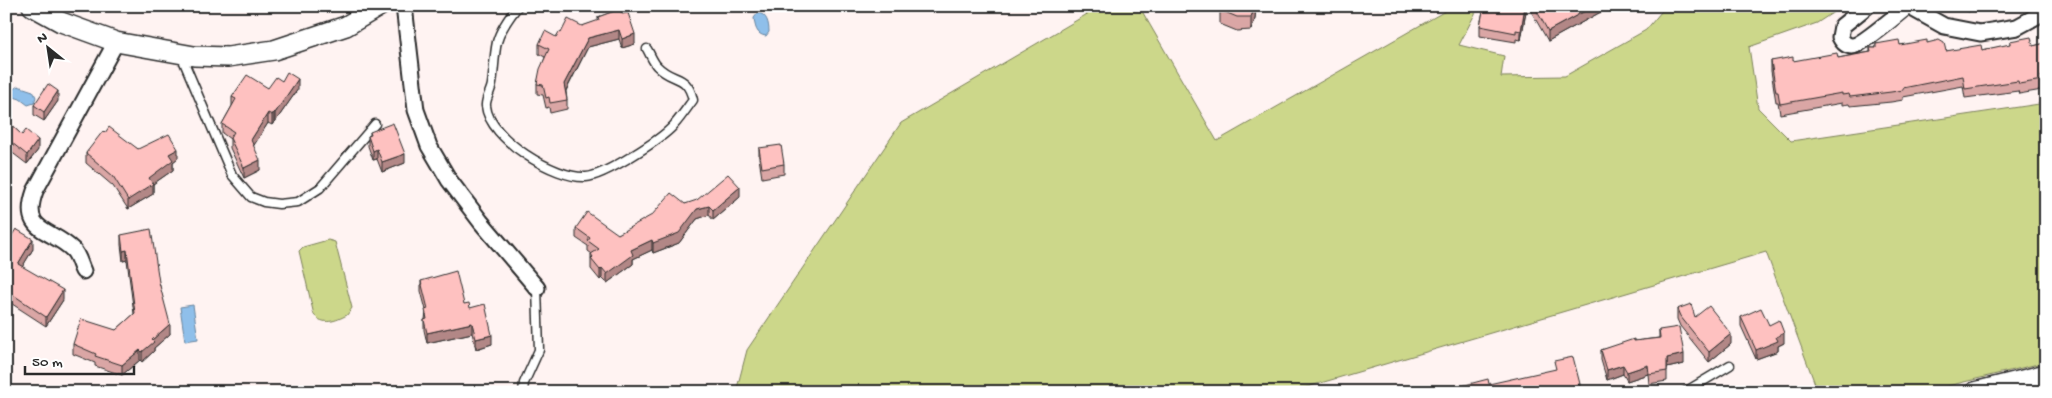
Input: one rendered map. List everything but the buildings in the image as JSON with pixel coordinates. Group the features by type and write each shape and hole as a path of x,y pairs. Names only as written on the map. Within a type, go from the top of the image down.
{"street":[{"path":"32,6 61,22 116,42 180,54 228,57 274,50 346,26 380,6"},
{"path":"404,6 416,110 429,146 449,180 481,222 537,288"},
{"path":"1867,6 1842,26 1840,37 1846,44 1852,46 1861,42 1908,6 1944,26 1980,33 2017,27 2046,11"},
{"path":"83,271 73,250 42,230 34,221 30,214 30,204 35,191 116,42"},
{"path":"1975,392 2046,374"}],"lane":[{"path":"518,6 497,41 492,87 486,106 493,123 512,145 542,164 573,177 589,177 608,169 646,147 673,126 693,100 690,88 684,82 656,66 647,49"},
{"path":"180,54 232,175 251,197 264,202 279,204 298,202 320,188 375,124"},
{"path":"523,392 524,383 539,350 537,288"},
{"path":"1684,392 1730,365"}],"green space":[{"path":"1101,6 1139,6 1217,141 1454,6 1479,6 1459,45 1504,56 1501,77 1565,76 1646,30 1666,6 1843,6 1817,23 1749,47 1758,108 1791,141 2046,103 2046,362 1923,392 1818,392 1766,252 1290,392 736,392 747,350 901,123"},
{"path":"328,240 335,242 352,308 347,315 334,321 321,320 314,315 299,251 303,247"}],"water":[{"path":"758,13 764,15 768,23 769,32 766,36 760,34 756,27 754,18"},
{"path":"18,86 33,91 36,97 34,103 28,105 14,97 12,90"},
{"path":"193,305 198,339 185,341 180,307"}]}
